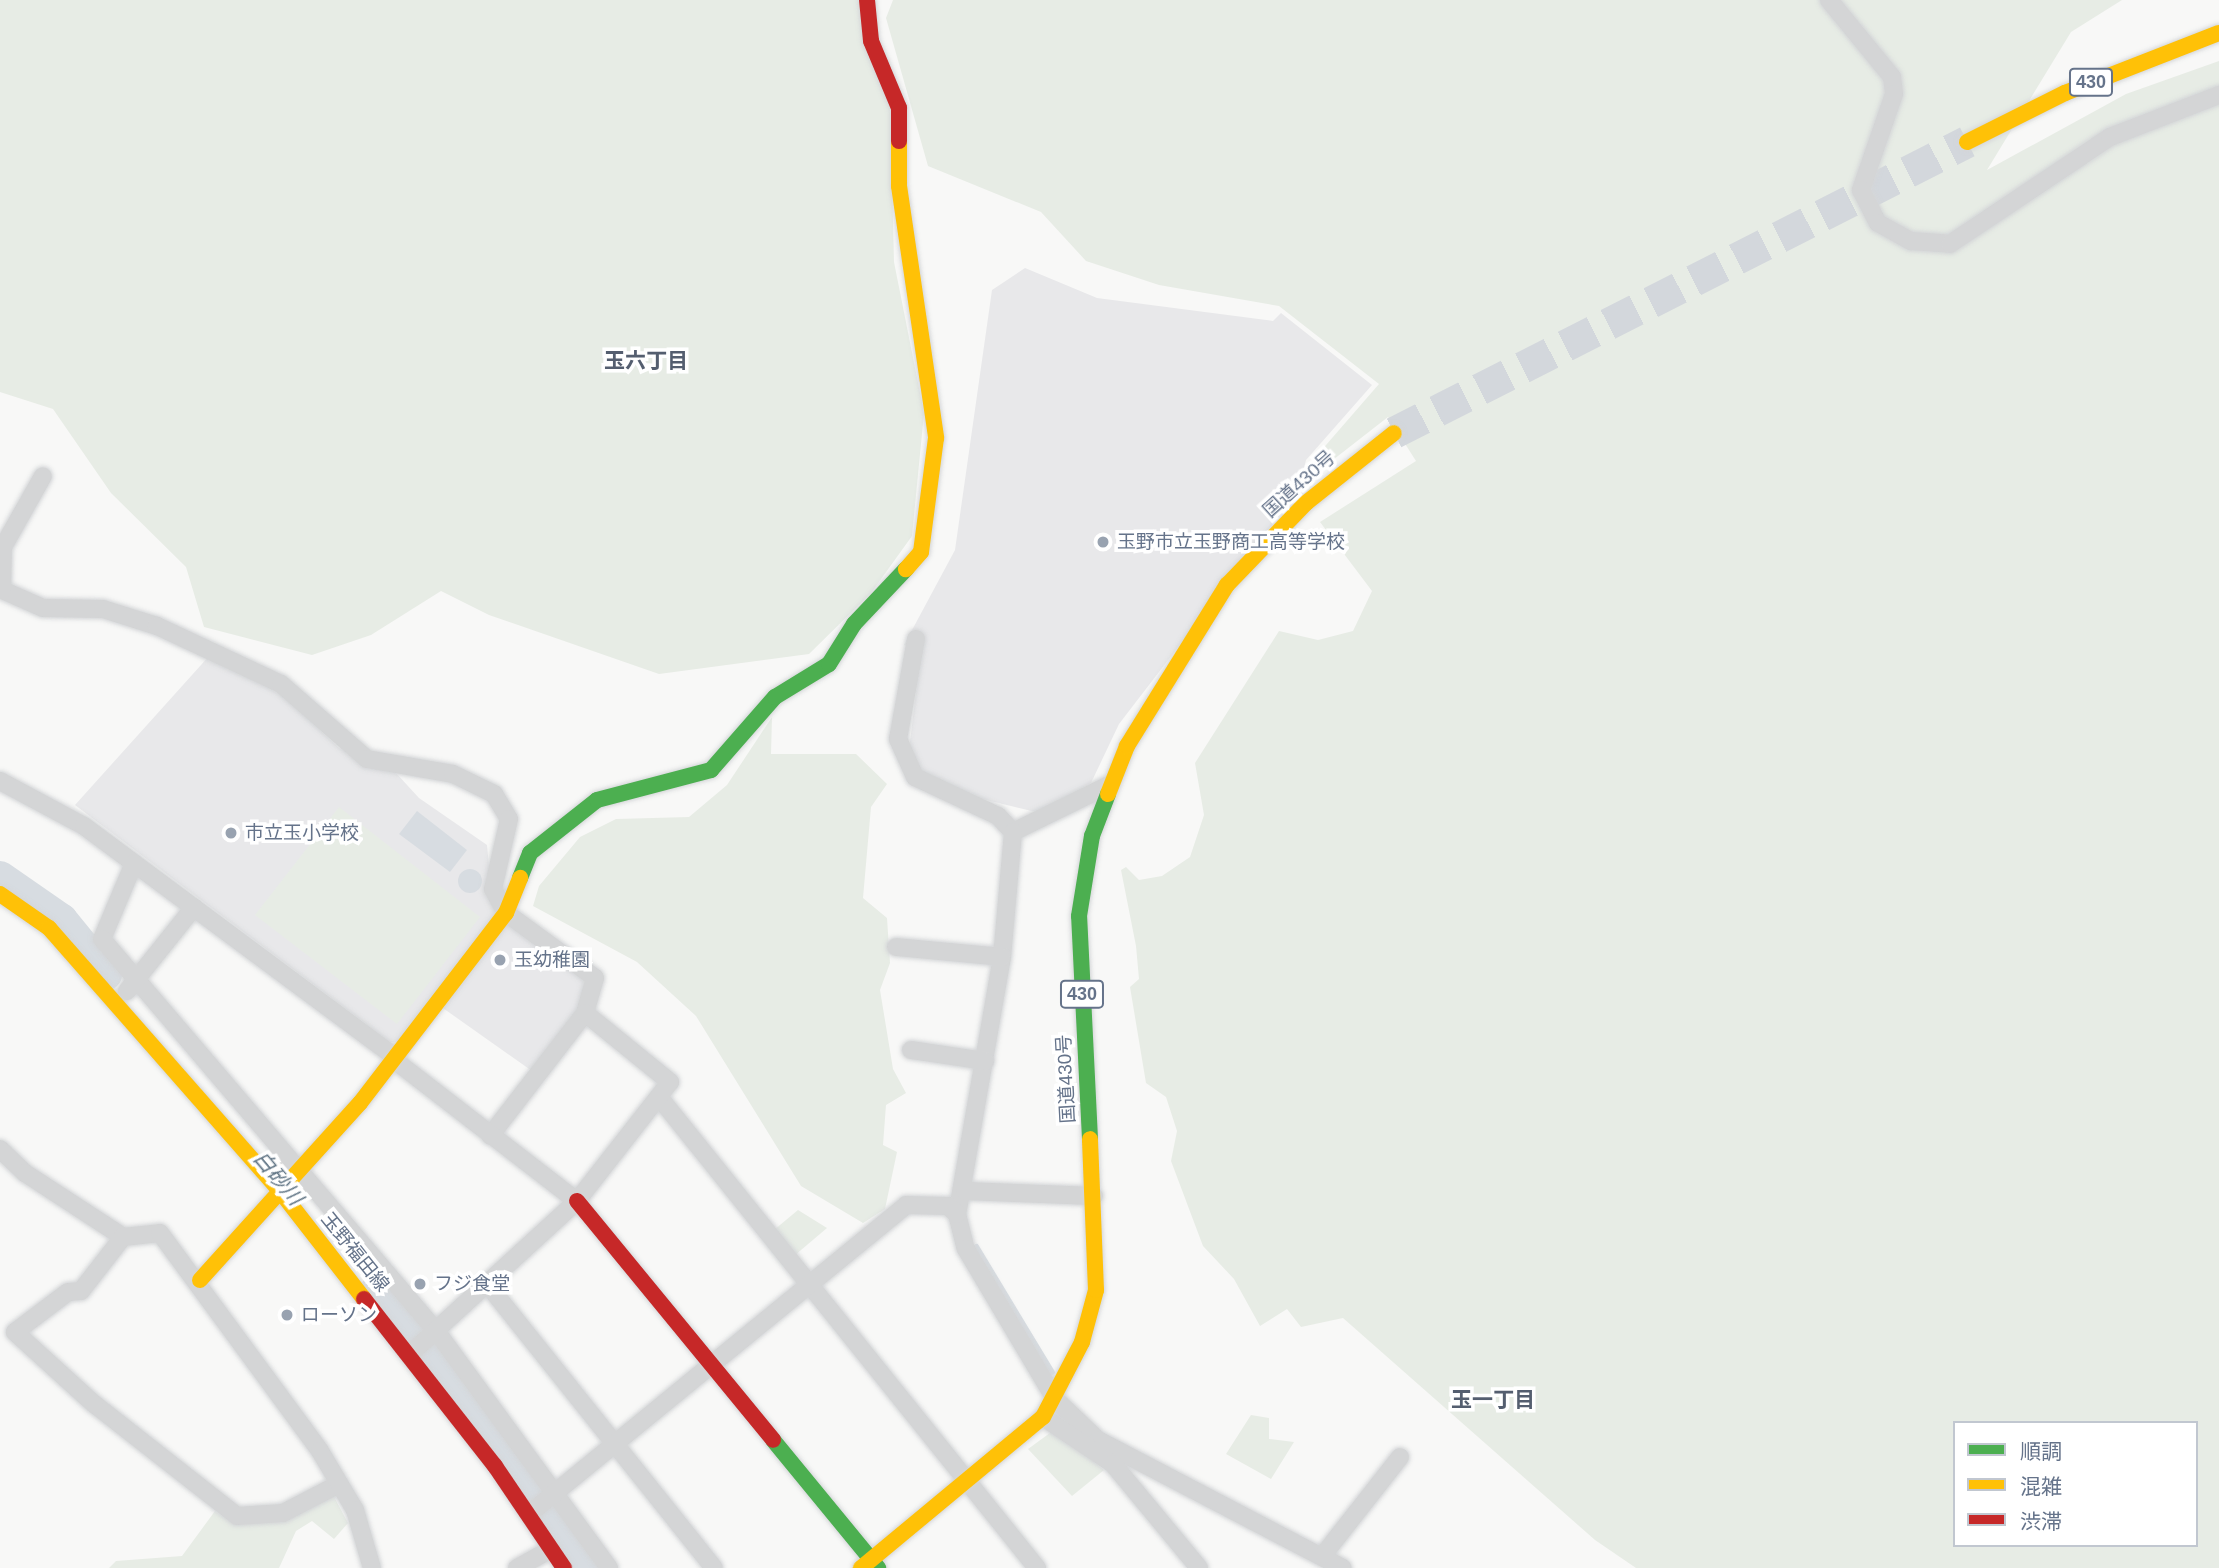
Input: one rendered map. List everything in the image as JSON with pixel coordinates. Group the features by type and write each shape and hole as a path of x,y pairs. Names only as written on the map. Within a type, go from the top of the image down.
{"main road":[{"path":"200,1280 394,1058 506,913 530,853 597,800 711,770 775,697 829,664 854,624 921,552 935,481 935,425 899,186 899,108 871,41 867,0"},
{"name":"430","path":"1968,142 2065,93 2219,33"},
{"name":"国道430号","path":"870,1565 1043,1417 1055,1399 1092,1311 1094,1196 1079,916 1092,836 1109,785 1172,667 1227,584 1306,503 1394,433"},
{"name":"玉野福田線","path":"0,894 49,928 125,993 289,1181 532,1511 564,1568"},
{"path":"577,1201 714,1365 870,1565"}],"street":[{"path":"1829,0 1892,77 1894,94 1861,190 1878,223 1911,240 1950,244 2110,137 2219,95"},
{"path":"43,476 3,547 1,590 43,608 103,608 157,626 281,684 367,759 453,774 494,794 509,820 493,889 506,913 593,972 585,1013 490,1136"},
{"path":"916,639 899,729 900,756 915,777 998,816 1013,832 1002,957 965,1191 957,1214 966,1249 1055,1399 1098,1440 1271,1534 1324,1554 1343,1568"},
{"path":"0,781 84,826 394,1058 490,1136 577,1201"},
{"path":"1013,832 1109,785"},
{"path":"134,863 103,939 125,993 289,1181 434,1335 609,1568"},
{"path":"125,993 194,907"},
{"path":"896,947 1002,957"},
{"path":"413,1352 577,1201 670,1082 585,1013"},
{"path":"911,1050 985,1061"},
{"path":"659,1097 1037,1568"},
{"path":"0,1149 25,1173 123,1237 160,1233 200,1280 339,1484 372,1568"},
{"path":"965,1191 1094,1196"},
{"path":"532,1511 714,1365 906,1205 947,1206 957,1214"},
{"path":"123,1237 81,1291 68,1292 15,1332 31,1351 237,1516 283,1513 339,1484"},
{"path":"488,1285 714,1568"},
{"path":"1043,1417 1113,1464 1199,1568"},
{"path":"1324,1554 1400,1457"},
{"path":"517,1568 551,1549"}],"shaded area":[{"path":"0,0 858,0 890,99 894,262 924,413 912,536 871,593 809,654 659,674 489,615 441,591 371,635 312,655 204,627 186,567 111,493 53,409 0,392"},
{"path":"893,0 2122,0 2071,32 1987,170 2126,94 2219,61 2219,1568 1636,1568 1595,1540 1343,1318 1301,1327 1287,1309 1260,1326 1234,1279 1203,1246 1171,1161 1177,1131 1166,1097 1146,1083 1130,987 1139,979 1136,946 1121,870 1126,867 1139,880 1162,876 1190,857 1204,815 1195,763 1279,631 1318,640 1353,631 1372,591 1320,522 1416,461 1388,417 1320,470 1313,460 1379,384 1279,306 1159,285 1086,261 1041,212 928,166 886,18"},
{"name":"玉野市立玉野商工高等学校","path":"1025,268 1097,298 1273,321 1281,313 1372,385 1306,460 1299,490 1119,724 1091,783 1040,813 962,794 920,772 909,750 921,650 904,645 955,550 992,290"},
{"path":"210,655 280,693 339,748 396,773 419,798 487,845 491,888 500,907 400,1042 390,1042 75,805"},
{"path":"772,717 771,754 856,754 887,784 871,807 863,898 887,918 890,963 880,990 893,1069 906,1093 886,1105 883,1145 897,1152 885,1209 863,1223 801,1186 696,1016 637,962 533,906 539,886 580,837 616,819 689,817 727,785"},
{"path":"339,807 480,917 397,1024 255,915"},
{"path":"417,811 467,850 450,872 399,834"},
{"path":"470,869 479,872 482,881 479,890 470,893 461,890 458,881 461,872"},
{"path":"507,923 587,977 577,1016 532,1071 440,1006"},
{"path":"798,1210 827,1228 794,1256 774,1230"},
{"path":"1251,1415 1269,1418 1269,1439 1294,1442 1271,1479 1226,1454"},
{"path":"1054,1430 1104,1470 1072,1496 1028,1449"},
{"path":"332,1493 348,1523 334,1539 312,1521 296,1531 279,1568 109,1568 116,1561 182,1556 215,1511 236,1525 267,1522"}],"waterway":[{"name":"白砂川","path":"0,877 62,920 106,974"},
{"path":"976,1246 1052,1372"},
{"name":"白砂川","path":"375,1292 536,1499"},
{"name":"白砂川","path":"544,1511 583,1568"}],"tunnel":[{"path":"1394,433 1967,142"}],"traffic: fast":[{"path":"520,878 530,853 597,800 711,770 775,697 829,664 854,624 906,569"},
{"path":"1090,1139 1079,916 1092,836 1108,794"},
{"path":"773,1440 878,1568"}],"traffic: slow":[{"path":"1967,142 2065,93 2219,33"},
{"path":"899,141 899,186 936,438 921,552 906,569"},
{"path":"1108,794 1127,746 1227,585 1306,503 1394,433"},
{"path":"200,1280 360,1103 506,913 520,878"},
{"path":"0,894 49,928 280,1191 364,1299"},
{"path":"861,1568 1043,1417 1082,1342 1096,1290 1090,1139"}],"traffic: jam":[{"path":"867,0 871,41 899,108 899,141"},
{"path":"577,1201 773,1440"},
{"path":"364,1299 495,1466 564,1568"}],"place":[{"name":"玉野市立玉野商工高等学校","path":"1103,542"},
{"name":"市立玉小学校","path":"231,833"},
{"name":"玉幼稚園","path":"500,960"},
{"name":"フジ食堂","path":"420,1284"},
{"name":"ローソン","path":"287,1315"}],"district":[{"name":"玉六丁目","path":"646,361"},
{"name":"玉一丁目","path":"1493,1400"}]}
